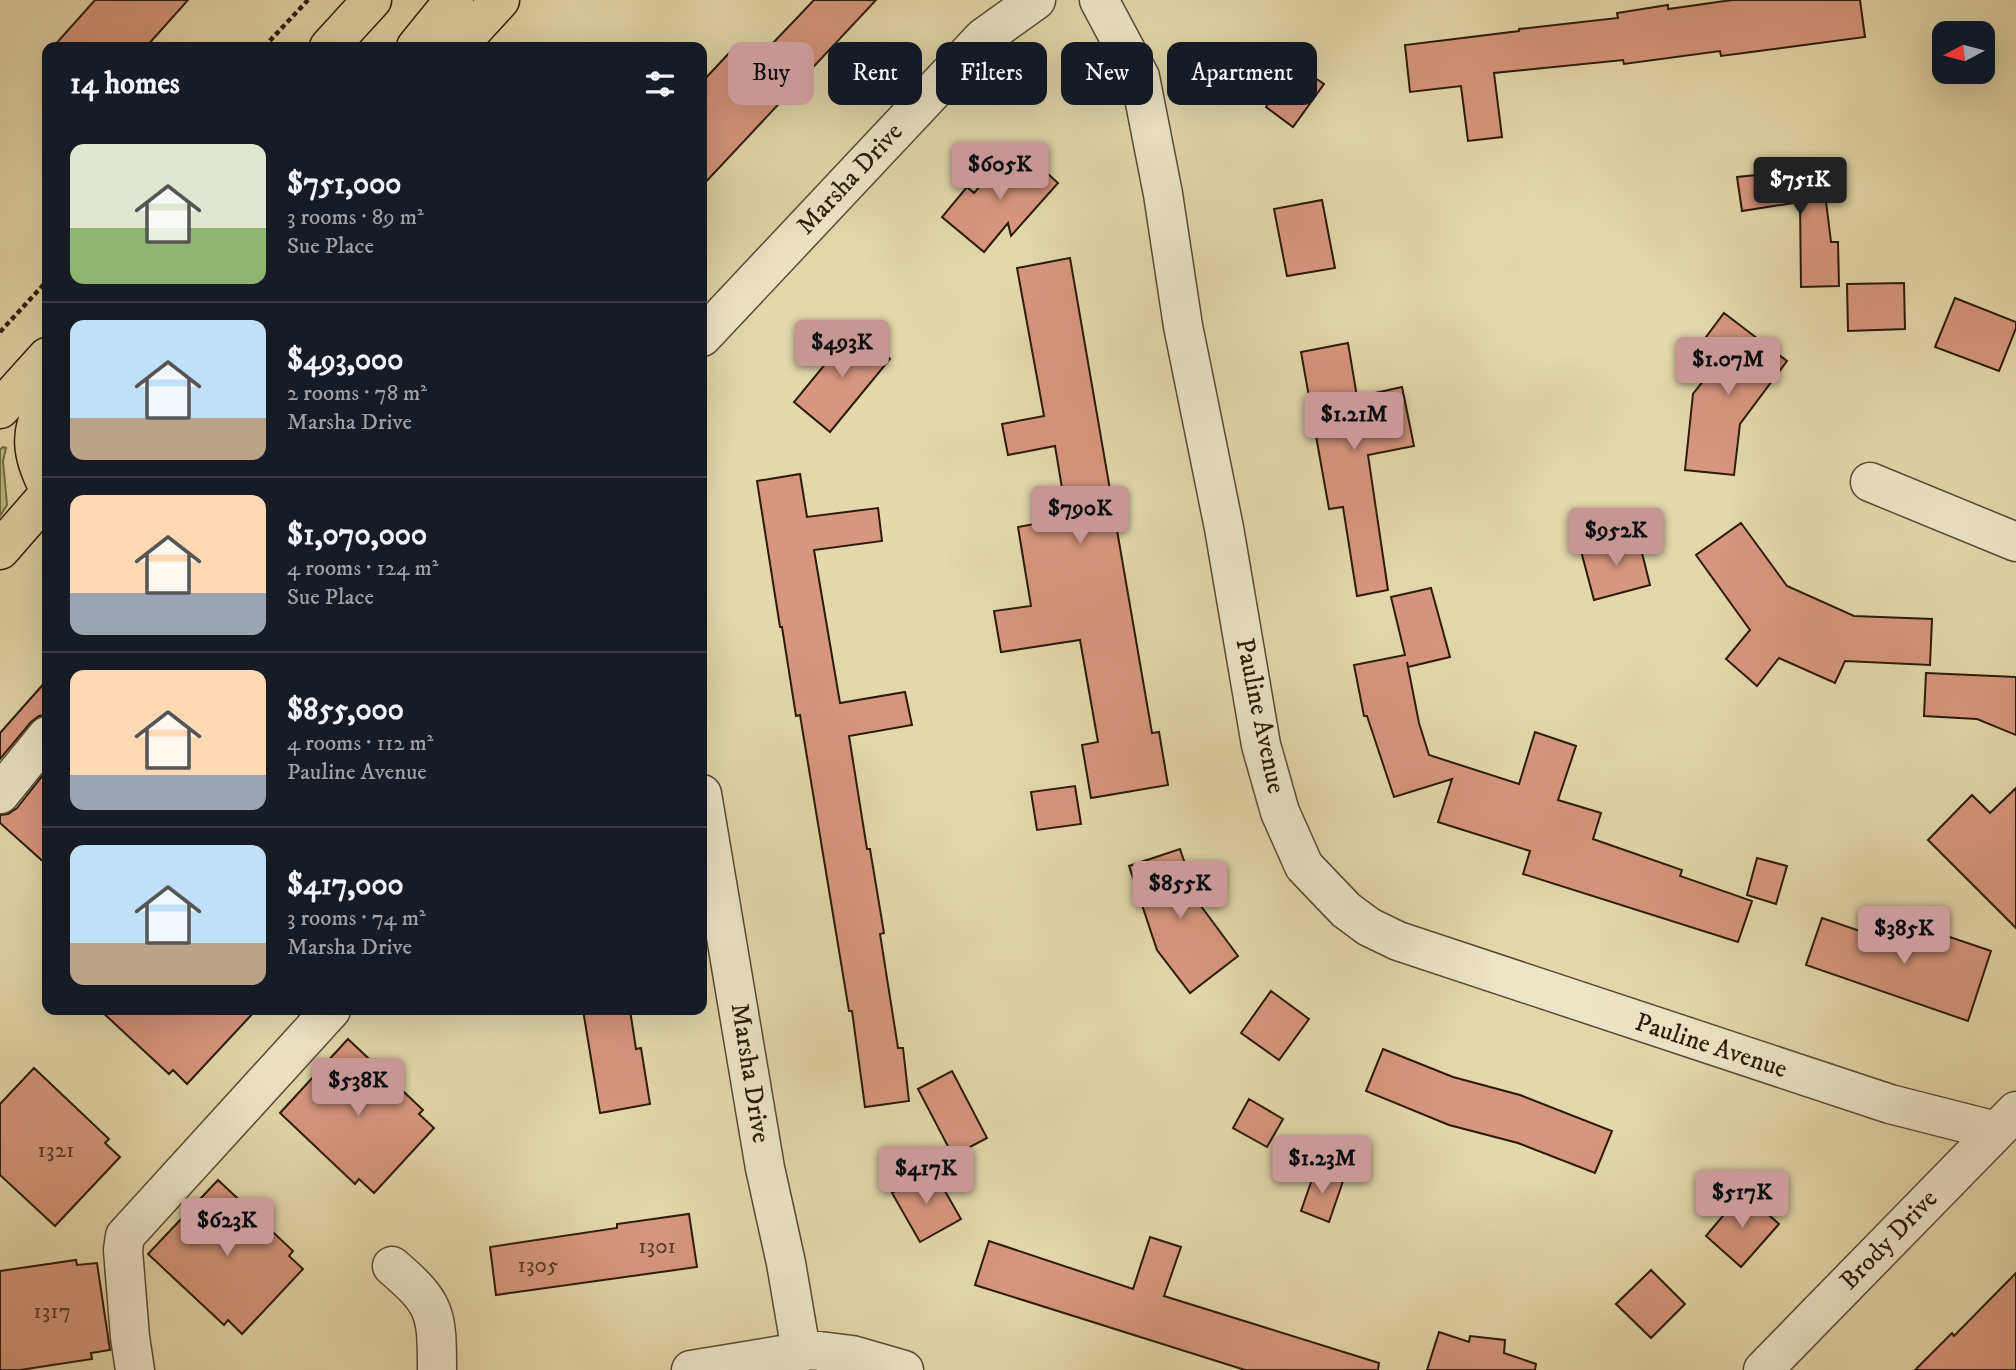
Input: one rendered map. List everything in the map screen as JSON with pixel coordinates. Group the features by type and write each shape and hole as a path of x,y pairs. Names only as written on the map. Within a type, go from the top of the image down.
{"main road":[{"path":"334,42 372,0"},
{"path":"420,42 454,0"},
{"path":"462,42 500,0"},
{"path":"0,409 42,363"},
{"path":"42,414 36,428 33,448 42,475"},
{"path":"0,550 42,502"}],"street":[{"name":"Marsha Drive","path":"707,332 983,38 1036,0"},
{"name":"Pauline Avenue","path":"1099,0 1140,76 1163,194 1183,326 1224,528 1261,745 1280,812 1304,866 1346,910 1369,927 1398,941 1877,1100 2006,1121"},
{"path":"1870,482 2016,542"},
{"path":"0,794 42,742"},
{"name":"Marsha Drive","path":"707,823 765,1168 786,1263 801,1351"},
{"path":"135,1370 123,1250 125,1236 326,1015"},
{"name":"Brody Drive","path":"1763,1370 2006,1121"},
{"path":"392,1266 416,1287 431,1305 438,1335 437,1370"},
{"path":"691,1370 813,1350 852,1355 904,1370"}],"path":[{"path":"269,42 308,0"},
{"path":"0,332 42,286"}],"green space":[{"path":"6,448 3,461 7,505 0,516 0,450"}],"building":[{"path":"95,0 188,0 150,42 57,42"},
{"path":"814,0 876,0 837,42 828,42 828,51 814,66 814,42 774,42"},
{"path":"1732,0 1860,0 1865,37 1721,56 1720,51 1624,64 1623,60 1494,73 1502,137 1468,141 1461,86 1410,92 1405,45 1618,18 1617,13 1668,5 1668,9"},
{"path":"728,54 728,105 778,105 707,181 707,77"},
{"path":"1317,79 1324,84 1317,94"},
{"path":"1267,105 1309,105 1293,127 1266,107"},
{"path":"1024,152 1058,183 1011,236 1008,223 984,252 942,217 967,187 974,193 999,164 1007,171"},
{"path":"1821,161 1831,242 1838,242 1839,286 1801,287 1800,202 1742,211 1737,177 1799,171 1799,163"},
{"path":"1322,200 1335,268 1287,276 1274,209"},
{"path":"1070,258 1152,733 1159,732 1168,785 1091,798 1082,745 1098,742 1080,640 1001,652 994,611 1031,606 1018,527 1067,518 1055,446 1008,455 1002,424 1044,416 1017,268"},
{"path":"1904,283 1905,329 1848,331 1847,284"},
{"path":"1955,298 2016,322 1999,371 1935,347"},
{"path":"1724,313 1787,361 1740,424 1734,475 1685,470 1693,394 1726,352 1706,337"},
{"path":"854,329 890,359 830,432 794,402"},
{"path":"1348,343 1357,397 1402,387 1414,446 1368,455 1388,590 1357,596 1343,507 1329,509 1301,352"},
{"path":"800,474 807,517 878,508 882,541 814,550 840,703 905,692 912,725 849,736 884,933 880,934 898,1048 903,1048 909,1101 865,1107 852,1011 849,1011 800,715 796,716 780,627 757,481"},
{"path":"1741,523 1787,586 1854,616 1932,619 1930,665 1845,661 1835,683 1779,658 1757,686 1726,659 1750,630 1696,555"},
{"path":"1638,537 1650,585 1594,600 1581,551"},
{"path":"1431,588 1450,657 1408,667 1407,662 1419,723 1429,755 1519,784 1535,732 1576,746 1558,800 1601,813 1593,839 1682,870 1680,876 1752,901 1738,942 1523,874 1530,851 1438,822 1452,779 1394,797 1367,716 1364,716 1354,665 1405,655 1391,597"},
{"path":"1926,673 2016,677 2016,735 1977,719 1924,716"},
{"path":"42,686 42,716 31,722 0,759 0,733"},
{"path":"42,776 42,861 0,823 0,815 8,814 17,808"},
{"path":"1075,786 1081,824 1037,830 1031,792"},
{"path":"2016,788 2016,928 1928,840 1972,795 1990,813"},
{"path":"1180,849 1198,902 1238,956 1190,993 1157,950 1129,866"},
{"path":"1757,858 1787,866 1776,904 1747,895"},
{"path":"1822,918 1889,941 1891,934 1927,946 1932,931 1991,951 1968,1021 1806,965"},
{"path":"1271,991 1309,1019 1279,1060 1241,1033"},
{"path":"105,1015 251,1015 187,1084 173,1070 169,1074"},
{"path":"584,1015 631,1015 636,1049 641,1048 650,1104 600,1113"},
{"path":"348,1039 423,1110 419,1114 434,1128 374,1193 359,1179 355,1184 280,1113"},
{"path":"1383,1049 1453,1077 1520,1095 1612,1131 1595,1173 1518,1143 1449,1125 1366,1091"},
{"path":"34,1068 109,1139 105,1143 120,1157 55,1226 0,1175 0,1104"},
{"path":"952,1071 987,1138 953,1156 918,1089"},
{"path":"1249,1099 1283,1119 1267,1147 1233,1128"},
{"path":"933,1170 961,1219 920,1242 892,1193"},
{"path":"1315,1171 1343,1181 1329,1222 1301,1211"},
{"path":"218,1180 293,1251 289,1256 303,1269 242,1334 228,1320 224,1325 148,1254"},
{"path":"1743,1192 1779,1224 1741,1267 1706,1236"},
{"path":"689,1214 697,1267 496,1295 490,1247"},
{"path":"1150,1237 1181,1247 1164,1296 1379,1363 1378,1370 1245,1370 975,1285 989,1241 1133,1289"},
{"path":"76,1260 77,1265 97,1263 110,1350 91,1353 92,1359 20,1370 0,1370 0,1271"},
{"path":"1651,1270 1685,1304 1651,1338 1616,1304"},
{"path":"2016,1273 2016,1370 1915,1370 1952,1333 1954,1336"},
{"path":"1439,1332 1469,1342 1470,1336 1505,1340 1504,1353 1536,1364 1535,1370 1427,1370"}]}
